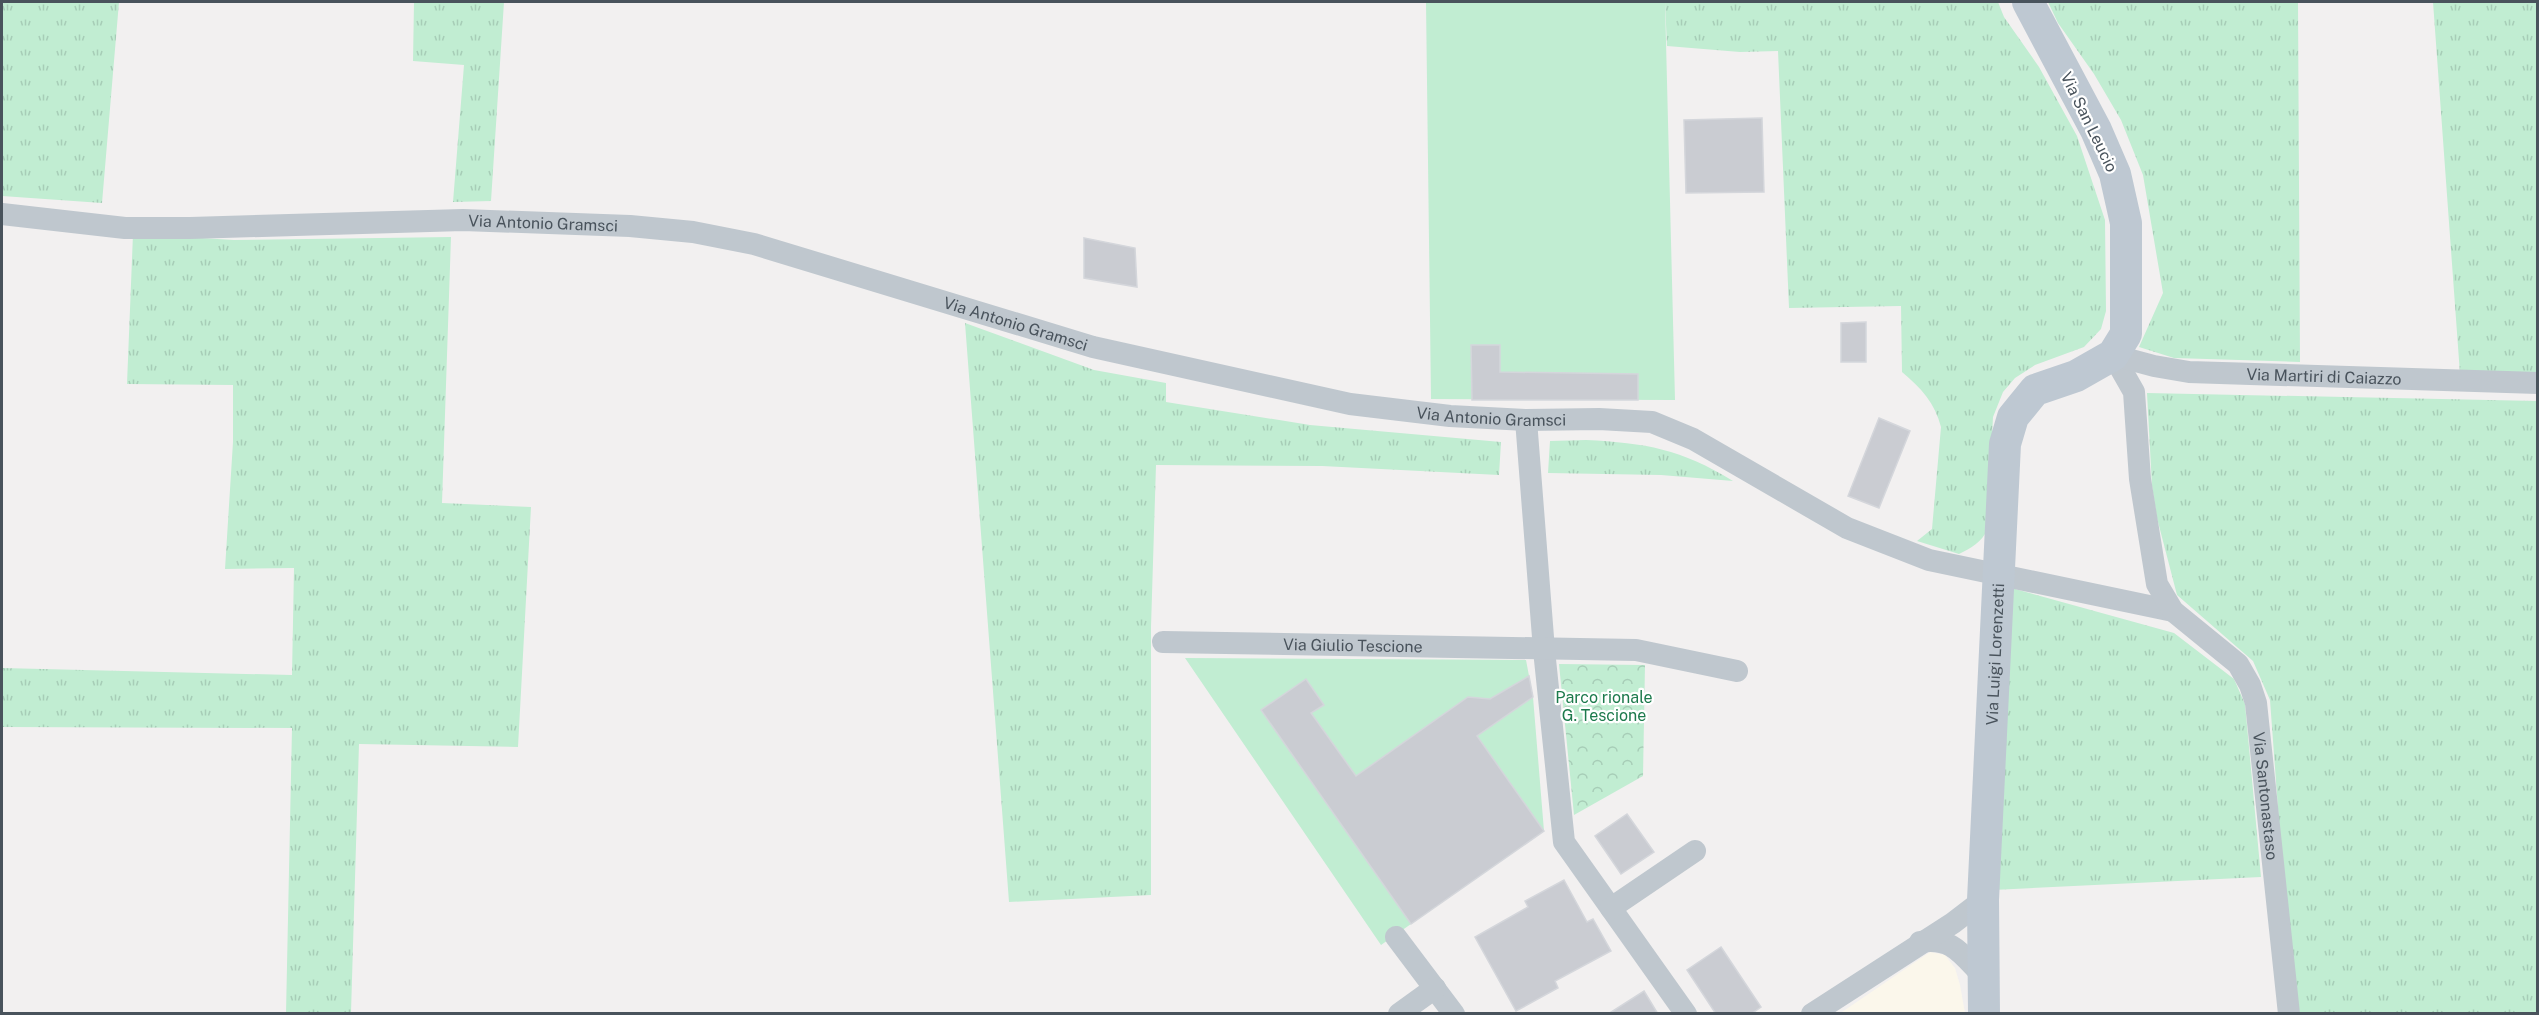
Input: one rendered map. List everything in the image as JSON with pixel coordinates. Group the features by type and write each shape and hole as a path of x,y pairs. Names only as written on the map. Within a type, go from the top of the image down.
{"street":[{"name":"Via San Leucio","path":"2028,2 2096,130 2115,174 2126,223 2127,302 2126,334 2113,355"},
{"name":"Via Antonio Gramsci","path":"2,214 125,228 463,220 630,226 693,232 754,244 1093,346 1350,404 1450,416 1526,420 1599,419 1652,423 1693,439 1847,528 1929,560 1998,576"},
{"name":"Via Martiri di Caiazzo","path":"2113,355 2189,372 2538,383"},
{"name":"Via Luigi Lorenzetti","path":"1984,1014 1983,900 2005,444 2013,417 2035,390 2076,376 2113,355"},
{"name":"Via Santonastaso","path":"2113,355 2134,392 2140,479 2157,584 2173,611 2238,664 2250,685 2256,703 2289,1014"},
{"path":"1526,420 1544,650 1564,842 1686,1014"},
{"name":"Via Santonastaso","path":"1998,576 2173,611"},
{"name":"Via Giulio Tescione","path":"1163,642 1636,650 1737,671"},
{"path":"1611,908 1695,851"},
{"path":"1812,1014 1920,942 1953,923 1983,900"},
{"path":"1396,937 1454,1014"},
{"path":"1920,942 1935,939 1951,945 1984,977"},
{"path":"1399,1014 1435,988"}],"shaded area":[{"path":"1930,952 1945,955 1955,968 1965,1013 1839,1014"}],"green space":[{"path":"2,2 119,2 102,203 2,196"},
{"path":"414,2 504,2 491,201 453,202 464,65 413,61"},
{"path":"1426,2 1665,2 1675,400 1431,399"},
{"path":"1665,2 1998,2 2004,17 2039,67 2077,136 2105,220 2106,311 2101,329 2084,347 2035,365 2015,378 2003,392 1993,417 1987,530 1979,541 1959,554 1917,541 1932,529 1941,427 1926,397 1902,372 1901,306 1789,308 1778,51 1740,52 1667,46"},
{"path":"2048,2 2298,2 2300,362 2174,358 2139,347 2163,293 2143,175 2121,120 2094,74 2058,23"},
{"path":"2433,2 2537,2 2537,375 2460,374"},
{"path":"133,234 234,240 451,237 442,503 531,507 518,747 359,744 351,1013 286,1013 292,728 2,727 2,668 292,675 294,568 225,569 233,442 233,385 127,384"},
{"path":"965,323 1094,370 1166,383 1166,402 1310,425 1501,442 1499,475 1322,466 1156,465 1151,627 1151,895 1009,902"},
{"path":"2147,393 2537,401 2537,1013 2297,1013 2283,876 2270,700 2253,661 2177,595 2157,518 2152,486"},
{"path":"1586,440 1627,443 1662,450 1697,462 1733,481 1661,475 1548,473 1550,441"},
{"path":"2008,587 2174,633 2234,679 2245,704 2261,877 1993,890"},
{"path":"1185,658 1526,660 1533,697 1544,831 1381,945"},
{"name":"Parco rionale G. Tescione","path":"1559,664 1645,665 1643,776 1574,815"}],"building":[{"path":"1762,118 1764,192 1686,193 1684,120"},
{"path":"1084,238 1135,248 1137,287 1084,278"},
{"path":"1866,322 1866,362 1841,362 1841,323"},
{"path":"1471,345 1500,345 1500,372 1638,374 1638,400 1472,400"},
{"path":"1879,418 1910,431 1879,508 1848,496"},
{"path":"1529,676 1533,697 1477,736 1544,831 1411,924 1261,710 1306,679 1324,705 1311,713 1356,776 1468,697 1490,699"},
{"path":"1627,814 1654,852 1621,874 1595,836"},
{"path":"1564,880 1587,922 1593,919 1611,951 1555,981 1558,988 1516,1011 1475,937 1528,907 1525,901"},
{"path":"1721,947 1761,1007 1751,1014 1716,1014 1687,970"},
{"path":"1644,991 1658,1014 1608,1014"}]}
